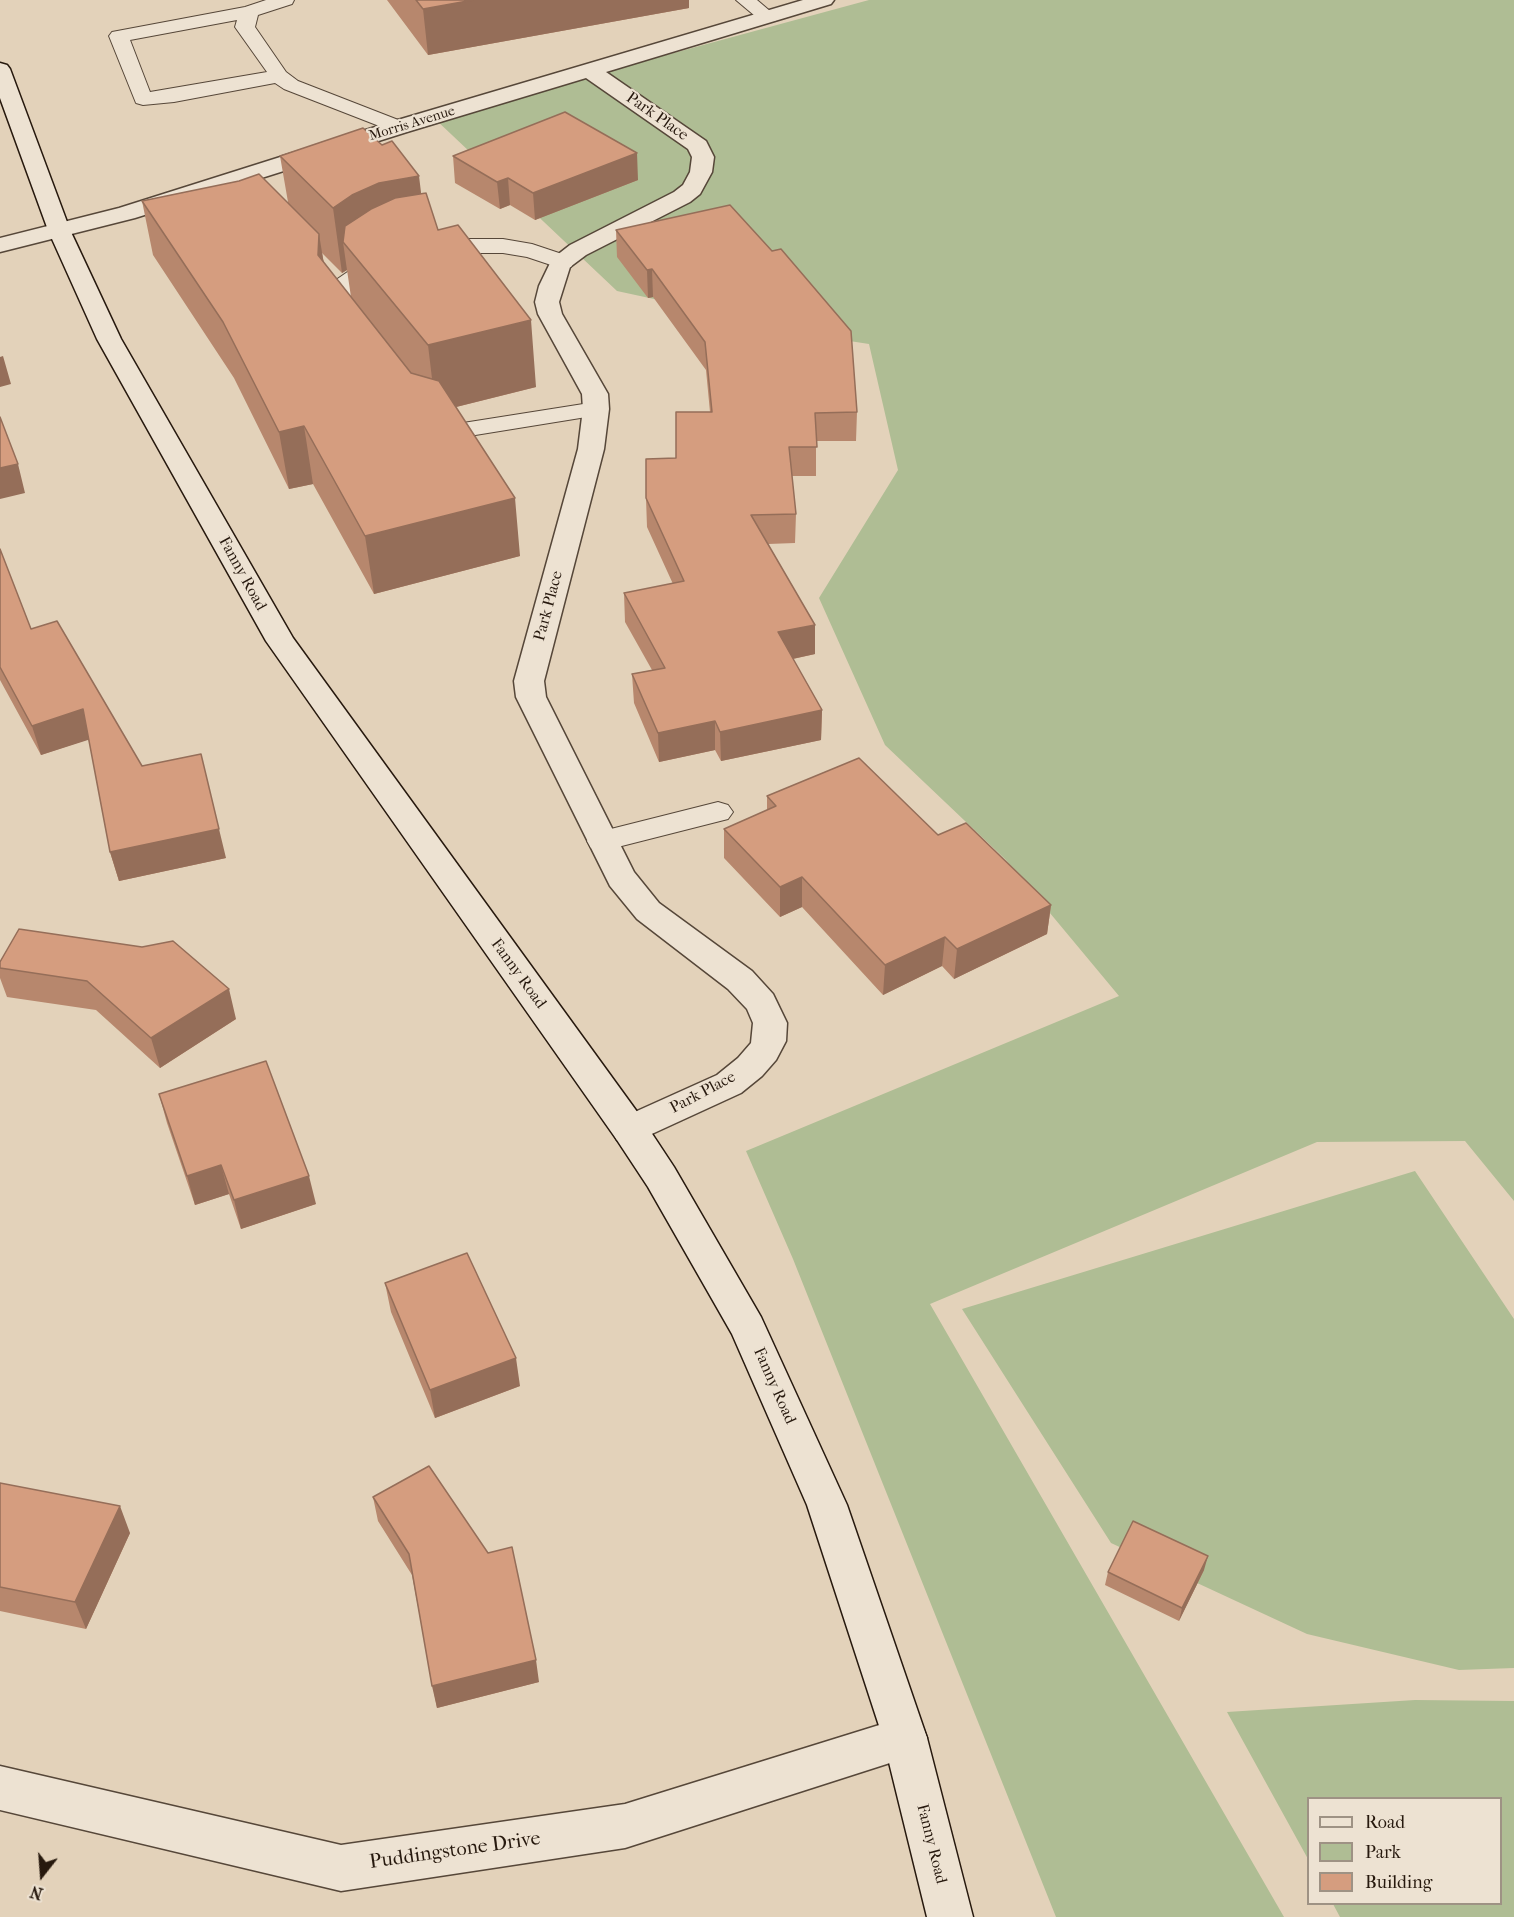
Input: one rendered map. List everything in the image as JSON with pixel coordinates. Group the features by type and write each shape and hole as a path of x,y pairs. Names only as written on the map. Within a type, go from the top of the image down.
{"street":[{"name":"Morris Avenue","path":"0,245 127,213 399,127 824,0"},
{"name":"Fanny Road","path":"0,69 59,230 109,339 280,640 630,1130 661,1177 748,1328 827,1504 905,1738 950,1917"},
{"name":"Park Place","path":"589,70 688,136 698,146 703,157 701,172 692,189 682,197 598,239 563,262 551,286 547,302 550,314 595,394 597,410 591,449 529,681 531,697 621,878 648,911 740,980 761,1003 770,1023 769,1041 764,1050 750,1067 729,1084 630,1130"},
{"name":"Puddingstone Drive","path":"0,1788 341,1868 625,1826 905,1738"}],"lane":[{"path":"279,75 174,96 143,99 119,36 249,12 285,0"},
{"path":"745,0 768,17"},
{"path":"249,12 245,27 279,75 291,85 399,127"},
{"path":"367,344 339,309 333,279 370,267 396,255 448,246 503,246 532,251 563,262"},
{"path":"415,405 429,423 443,428 463,430 597,410"},
{"path":"602,841 718,812"}],"green space":[{"path":"869,0 1514,0 1514,1201 1465,1141 1317,1142 930,1304 1284,1917 1056,1917 793,1259 746,1151 1119,996 1005,859 885,745 819,598 898,470 869,344 617,291 434,118"},
{"path":"1415,1171 1514,1319 1514,1668 1459,1670 1307,1634 1111,1543 962,1309"},
{"path":"1415,1700 1514,1701 1514,1917 1340,1917 1334,1905 1502,1905 1502,1797 1307,1797 1307,1857 1227,1712"}],"building":[{"path":"416,0 473,0 423,9"},
{"path":"565,112 637,153 533,193 508,178 497,182 453,156"},
{"path":"363,128 382,145 392,141 419,176 379,183 352,195 333,208 280,156"},
{"path":"259,174 319,234 318,255 411,373 439,381 515,498 365,536 304,426 279,432 223,322 142,201 239,181"},
{"path":"426,193 438,230 458,225 531,320 428,345 343,242 345,226 371,209 395,198"},
{"path":"730,205 772,251 781,249 851,331 857,412 815,413 817,447 789,447 796,514 751,515 815,625 778,632 822,710 720,732 715,721 658,733 632,674 665,668 624,593 684,581 646,498 646,459 676,458 676,412 712,412 705,342 652,269 647,270 616,230"},
{"path":"0,417 18,464 0,468"},
{"path":"0,549 31,629 57,621 142,766 201,754 219,829 110,852 83,709 32,726 0,667"},
{"path":"859,758 938,835 966,823 1051,905 957,949 945,937 885,965 802,877 780,887 724,829 776,806 767,796"},
{"path":"19,929 142,947 173,941 229,989 151,1038 87,981 0,968 0,962"},
{"path":"266,1061 309,1176 234,1200 221,1165 187,1176 159,1094"},
{"path":"467,1253 516,1358 430,1390 385,1283"},
{"path":"429,1466 488,1553 512,1547 536,1660 432,1686 409,1554 373,1497"},
{"path":"0,1483 120,1506 75,1602 0,1587"},
{"path":"1133,1521 1208,1556 1182,1608 1108,1572"}]}
